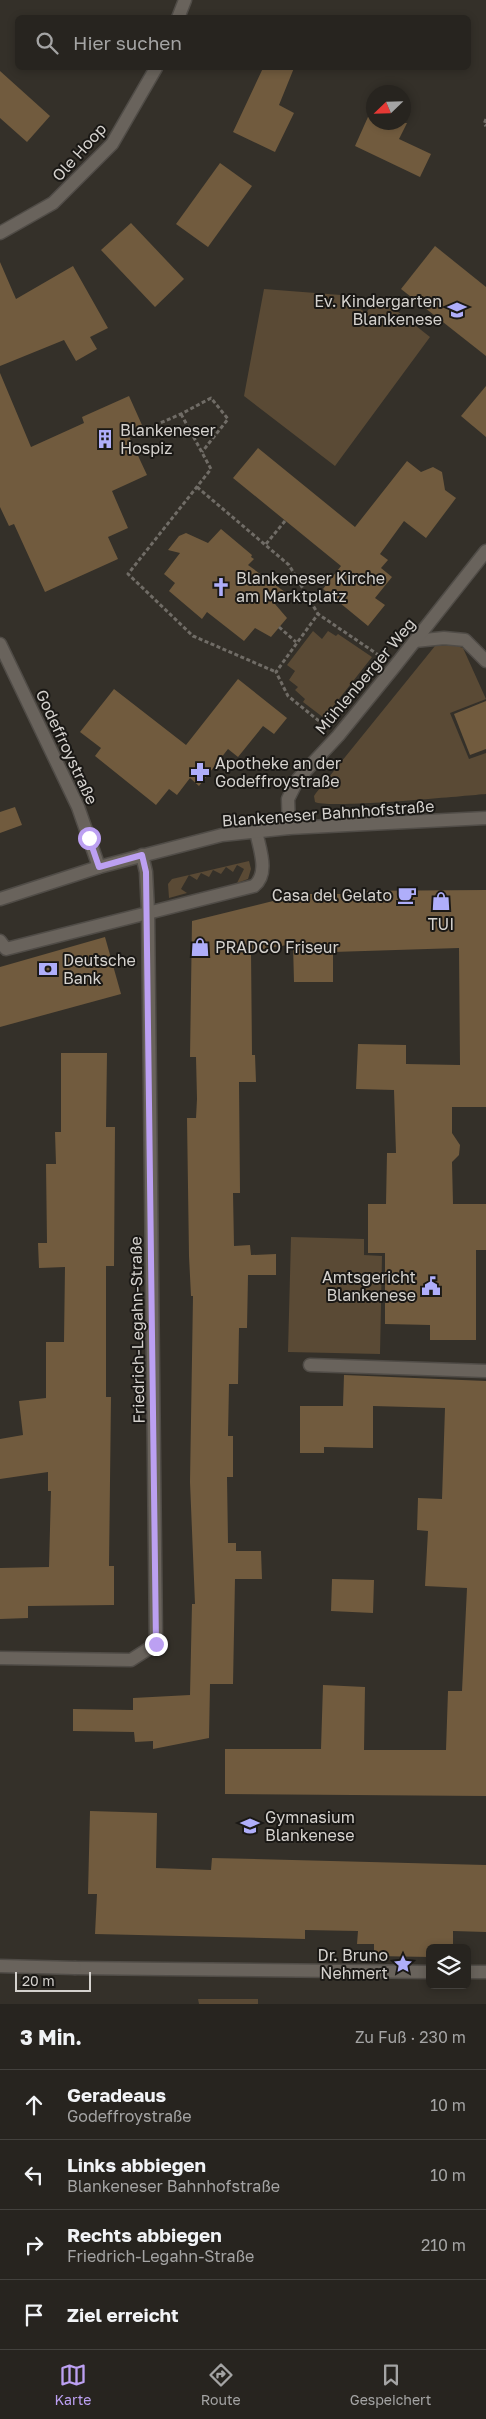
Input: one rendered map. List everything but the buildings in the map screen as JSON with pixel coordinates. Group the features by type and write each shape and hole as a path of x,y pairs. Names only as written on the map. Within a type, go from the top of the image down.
{"street":[{"path":"179,15 185,0"},
{"name":"Ole Hoop","path":"0,233 53,203 112,144 155,70"},
{"name":"Mühlenberger Weg","path":"289,828 288,799 292,788 338,736 486,551"},
{"path":"415,641 444,638 466,640 486,661"},
{"name":"Godeffroystraße","path":"0,644 78,807 99,867"},
{"name":"Blankeneser Bahnhofstraße","path":"0,898 187,842 256,831 289,828 486,818"},
{"path":"0,941 6,949 148,911 254,886 262,877 263,870 256,831"},
{"name":"Friedrich-Legahn-Straße","path":"0,1658 131,1660 156,1644 148,911 146,872 142,855"},
{"path":"310,1365 486,1371"},
{"path":"0,1966 426,1972"},
{"path":"471,1972 486,1972"}],"path":[{"path":"486,119 484,124 486,126"},
{"path":"137,432 181,414 211,398 228,419 202,452"},
{"path":"181,414 211,469 128,574 193,636 276,672 288,696 338,736"},
{"path":"197,487 289,565 318,614 395,666"},
{"path":"266,544 285,520"},
{"path":"276,672 318,614"},
{"path":"280,627 296,642"}],"shaded area":[{"path":"264,289 341,295 366,313 378,296 430,337 335,466 244,396"},
{"path":"313,631 322,639 328,631 336,636 338,634 372,657 324,718 303,702 305,699 295,690 298,687 289,680 295,671 287,665"},
{"path":"454,645 463,648 486,699 450,713 469,759 486,753 486,794 368,803 325,804 315,802 314,796 316,793 435,646"},
{"path":"249,861 251,869 248,879 237,883 244,869 237,865 233,872 226,867 221,874 213,870 209,877 201,873 197,880 189,875"},
{"path":"189,875 181,889 187,893 169,898 168,884 172,879"},
{"path":"291,1237 364,1239 364,1255 382,1256 380,1354 288,1352"},
{"path":"198,1999 258,1999 258,2004 199,2004"}],"place":[{"name":"Ev. Kindergarten Blankenese","path":"457,310"},
{"name":"Blankeneser Hospiz","path":"105,439"},
{"name":"Blankeneser Kirche am Marktplatz","path":"221,587"},
{"name":"Apotheke an der Godeffroystraße","path":"200,772"},
{"name":"Casa del Gelato","path":"407,895"},
{"name":"TUI","path":"441,901"},
{"name":"PRADCO Friseur","path":"200,947"},
{"name":"Deutsche Bank","path":"48,969"},
{"name":"Amtsgericht Blankenese","path":"431,1286"},
{"name":"Gymnasium Blankenese","path":"250,1826"},
{"name":"Dr. Bruno Nehmert","path":"403,1964"}],"route":[{"path":"89,838 99,867 142,855 146,872 149,978 156,1644"}]}
